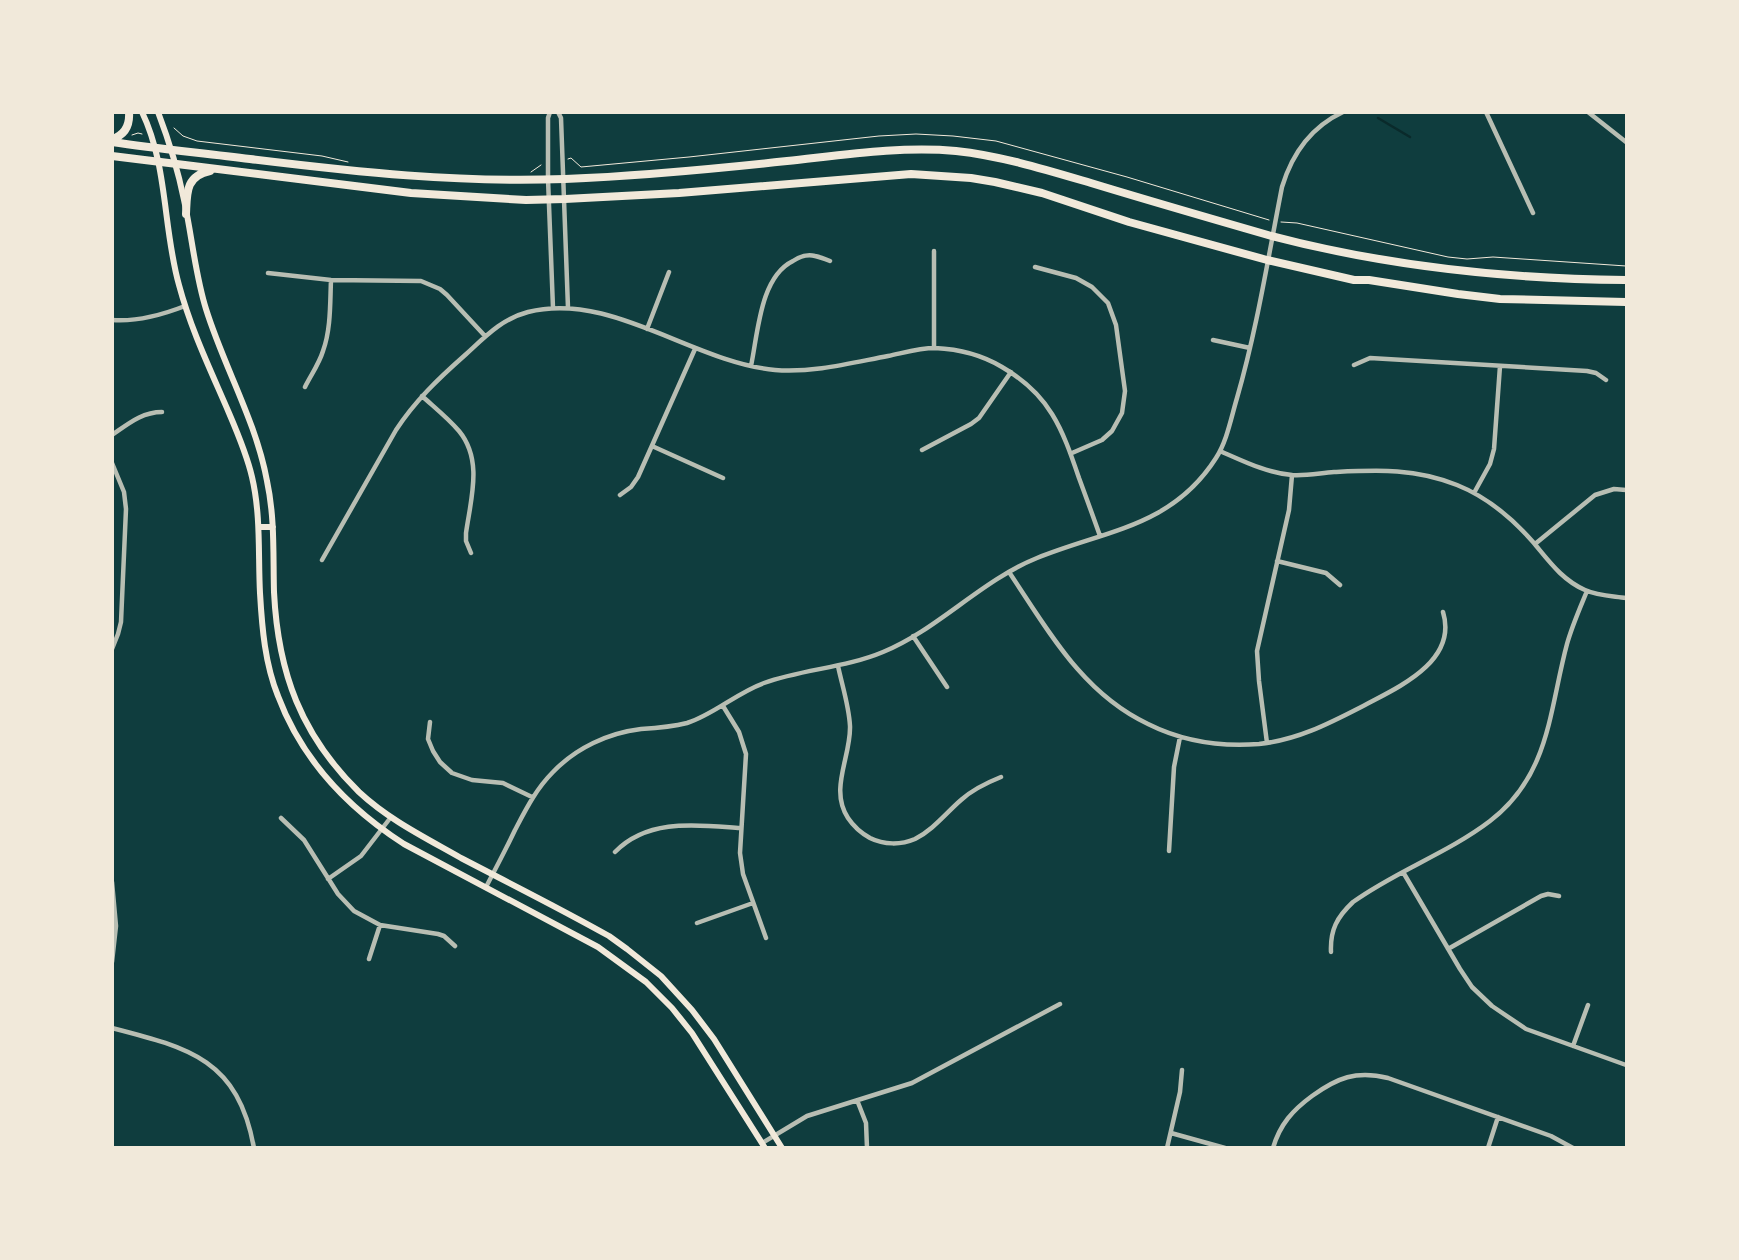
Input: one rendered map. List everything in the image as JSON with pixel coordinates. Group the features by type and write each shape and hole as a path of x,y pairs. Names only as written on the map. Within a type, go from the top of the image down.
{"highway":[{"path":"112,141 124,132 129,122 130,112"},
{"path":"112,141 154,148 379,174 471,180 563,179 736,166 891,151 957,151 1039,168 1273,236 1335,251 1459,270 1565,279 1626,280"},
{"path":"112,156 411,193 549,200 680,193 911,174 971,178 1042,193 1129,222 1267,260 1354,280 1369,280 1458,294 1532,301 1626,302"},
{"path":"186,214 187,193 192,180 202,173 222,170"}],"main road":[{"path":"142,112 158,162 176,275 185,306 246,454 252,477 259,528 262,623 267,659 278,696 297,736 325,776 354,808 382,830 404,844 598,947 646,982 672,1008 692,1033 763,1145"},
{"path":"158,112 176,164 205,307 225,364 255,436 263,462 273,527 274,592 279,645 283,664 295,698 311,730 330,759 360,792 391,817 417,834 609,936 661,976 704,1024 782,1148"},
{"path":"259,528 273,527"}],"street":[{"path":"550,112 548,118 548,179 553,308"},
{"path":"558,112 561,118 568,308"},
{"path":"486,887 532,797 561,764 594,742 627,732 683,724 706,715 743,692 765,682 859,661 887,651 1022,564 1149,518 1172,505 1199,482 1220,451 1250,348 1282,187 1296,153 1315,130 1343,112"},
{"path":"1486,112 1533,213"},
{"path":"1588,112 1626,142"},
{"path":"934,251 934,348"},
{"path":"751,366 765,295 775,275 788,263 798,258 813,256 830,261"},
{"path":"1035,267 1076,278 1092,286 1108,304 1116,325 1124,391 1122,413 1116,426 1106,436 1096,443 1072,453"},
{"path":"647,329 668,272"},
{"path":"268,273 331,280 412,280 429,283 447,295 485,336"},
{"path":"305,387 326,344 331,280"},
{"path":"112,320 149,318 185,306"},
{"path":"322,560 396,430 422,396 485,336 513,318 553,308 599,312 730,361 778,370 812,370 934,348 956,350 980,356 1011,372 1027,384 1045,403 1058,422 1072,453 1100,536"},
{"path":"1213,340 1250,348"},
{"path":"620,495 634,482 695,348"},
{"path":"1354,365 1370,358 1587,371 1606,380"},
{"path":"1474,493 1490,464 1494,449 1500,366"},
{"path":"922,450 979,418 1011,372"},
{"path":"422,396 459,430 466,440 471,453 474,479 466,532 466,541 471,553"},
{"path":"112,435 143,415 151,412 162,412"},
{"path":"652,446 723,478"},
{"path":"1220,451 1259,467 1292,475 1373,470 1402,471 1437,478 1474,493 1507,516 1535,544 1557,572 1574,584 1587,591 1626,598"},
{"path":"112,463 124,492 126,522 120,622 112,649"},
{"path":"1267,742 1258,681 1257,651 1289,510 1292,475"},
{"path":"1535,544 1595,495 1614,488 1626,490"},
{"path":"1276,561 1326,573 1340,585"},
{"path":"1009,572 1061,651 1093,687 1113,704 1148,725 1180,736 1214,744 1236,745 1297,737 1319,728 1413,678 1429,664 1441,645 1446,623 1443,612"},
{"path":"1331,952 1330,939 1333,929 1346,908 1361,896 1490,821 1511,802 1527,780 1544,744 1567,644 1587,591"},
{"path":"913,636 947,687"},
{"path":"838,666 850,729 840,794 845,814 852,824 865,836 888,843 902,843 915,839 930,829 969,794 1001,777"},
{"path":"723,706 739,732 746,754 740,828 740,861 766,938"},
{"path":"430,722 428,739 433,751 440,762 452,773 472,780 503,783 532,797"},
{"path":"1170,851 1174,767 1180,736"},
{"path":"328,878 361,856 391,817"},
{"path":"281,818 304,840 338,894 348,906 360,915 380,925 438,934 444,936 455,946"},
{"path":"615,852 631,838 672,826 691,824 740,828"},
{"path":"1403,872 1472,987 1498,1011 1526,1029 1626,1065"},
{"path":"112,882 116,926 112,962"},
{"path":"1448,949 1541,896 1548,894 1559,896"},
{"path":"697,923 753,904"},
{"path":"369,959 380,925"},
{"path":"763,1145 774,1135 808,1116 912,1083 1060,1004"},
{"path":"1573,1046 1588,1005"},
{"path":"112,1028 174,1045 192,1053 216,1069 238,1097 254,1148"},
{"path":"1167,1148 1180,1092 1182,1070"},
{"path":"1273,1148 1281,1126 1297,1107 1326,1086 1352,1076 1370,1075 1388,1078 1551,1136 1573,1148"},
{"path":"857,1100 866,1124 867,1148"},
{"path":"1488,1148 1498,1117"},
{"path":"1171,1132 1225,1148"}],"path":[{"path":"174,128 182,136 197,141 322,156 348,162"},
{"path":"129,135 142,134"},
{"path":"562,163 570,158 581,167 879,136 916,134 953,136 996,141 1127,177 1270,220"},
{"path":"527,173 533,171 540,164 548,166"},
{"path":"1283,222 1306,225 1448,257 1467,259 1493,257 1626,266"}],"waterway":[{"path":"1378,118 1410,137"}]}
